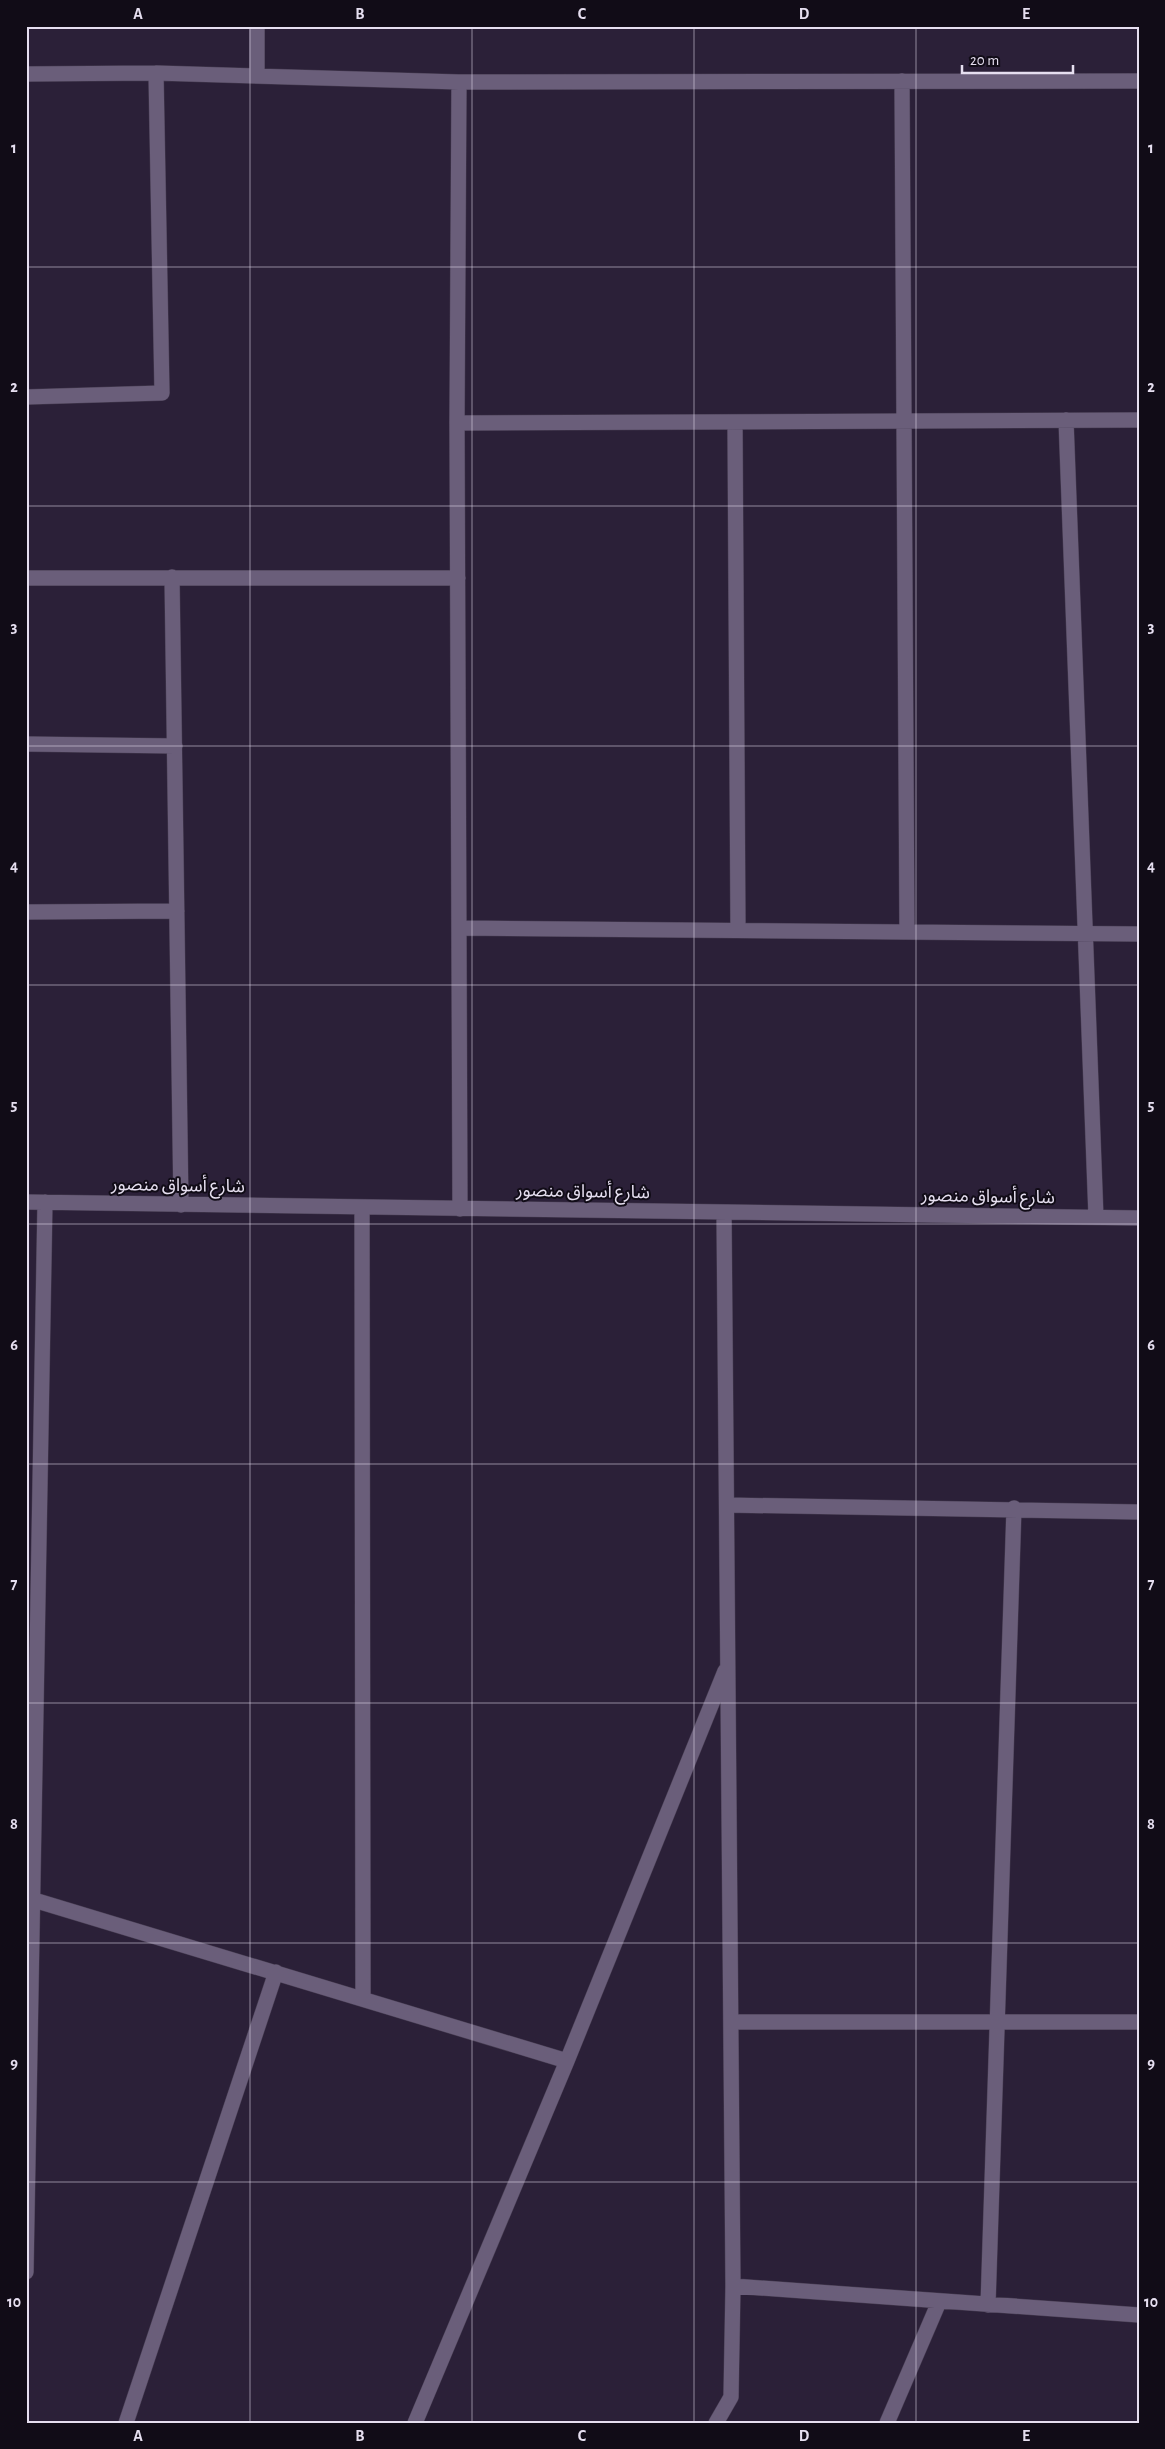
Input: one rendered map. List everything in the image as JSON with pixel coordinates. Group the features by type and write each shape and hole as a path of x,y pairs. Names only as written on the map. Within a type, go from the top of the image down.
{"street":[{"path":"257,26 257,76"},
{"path":"26,397 162,393 156,73"},
{"path":"26,74 156,73 459,82 1139,82"},
{"path":"902,81 907,932"},
{"path":"459,82 460,1209"},
{"path":"1066,420 1096,1217"},
{"path":"458,423 1139,420"},
{"path":"735,422 738,930"},
{"path":"172,577 181,1205"},
{"path":"26,578 458,578"},
{"path":"26,744 175,746"},
{"path":"26,912 177,911"},
{"path":"460,928 1139,934"},
{"name":"شارع أسواق منصور","path":"26,1202 1139,1218"},
{"path":"26,2272 34,1900 30,1822 33,1479 45,1202"},
{"path":"362,1208 363,1998"},
{"path":"716,2423 731,2397 733,2286 724,1212"},
{"path":"727,1505 1014,1508 1139,1512"},
{"path":"988,2305 1014,1508"},
{"path":"415,2423 567,2060 728,1663"},
{"path":"34,1900 567,2060"},
{"path":"126,2423 276,1972"},
{"path":"731,2022 1139,2022"},
{"path":"733,2286 1139,2316"},
{"path":"886,2423 939,2302"}]}
